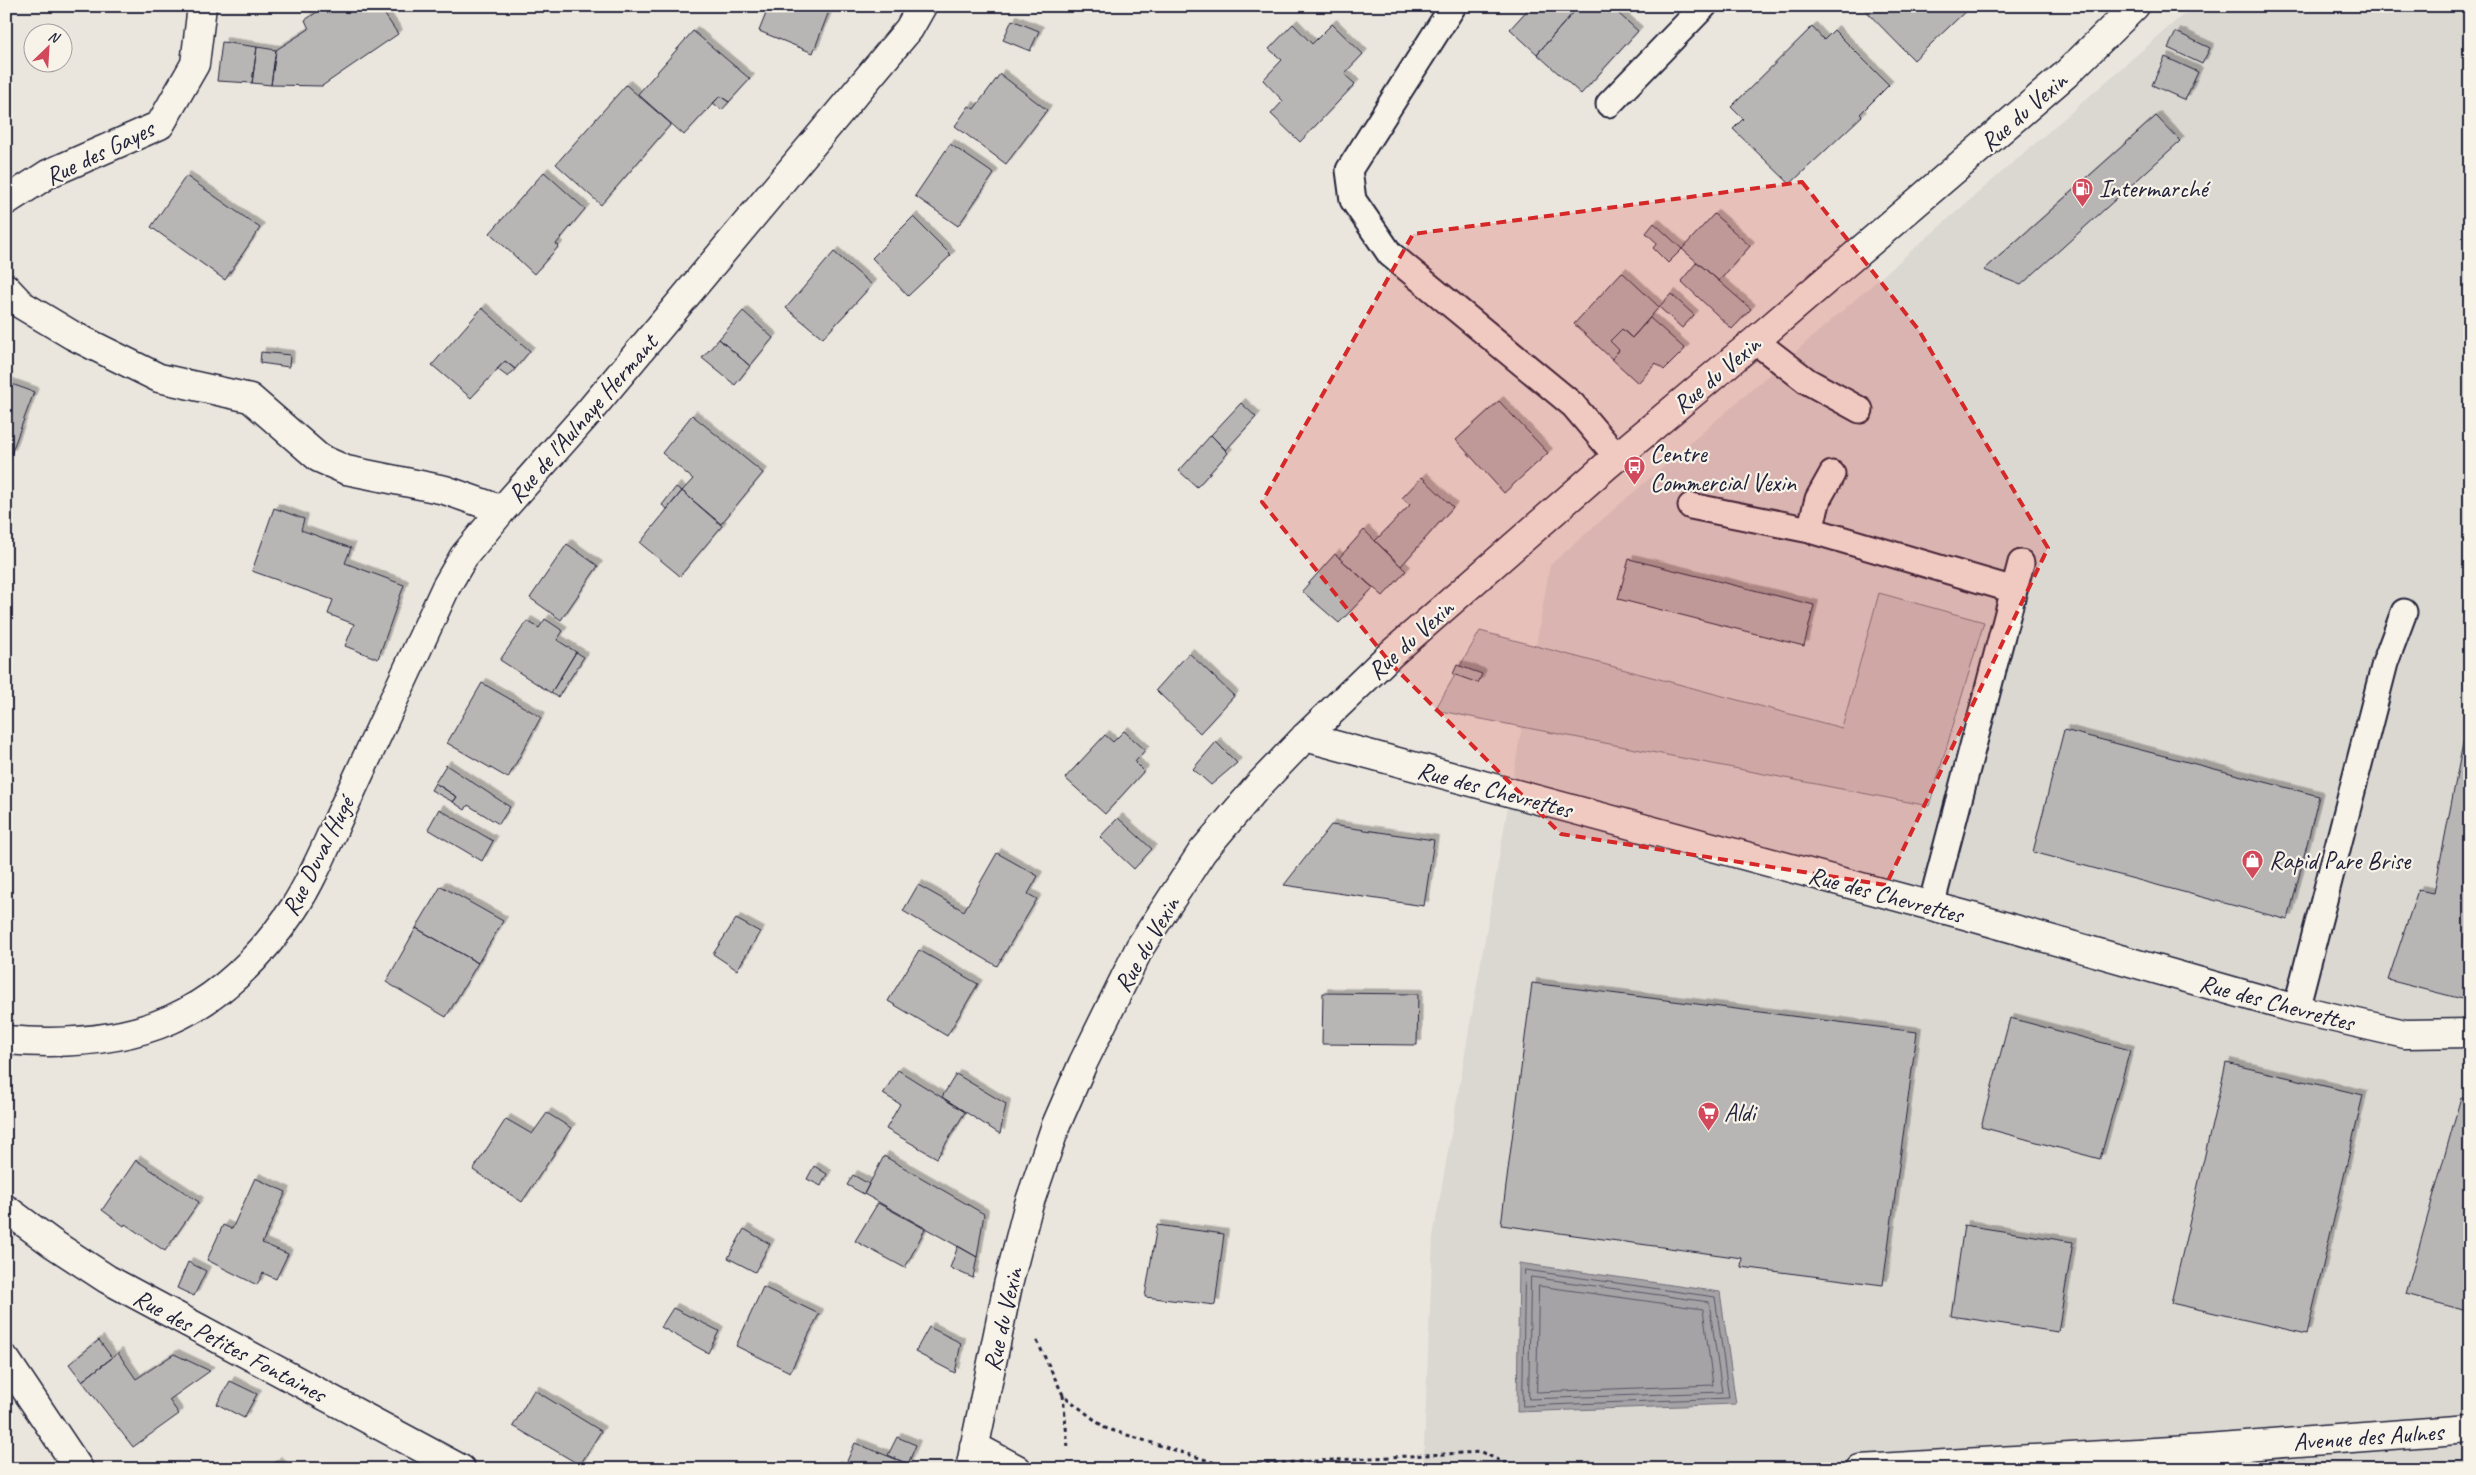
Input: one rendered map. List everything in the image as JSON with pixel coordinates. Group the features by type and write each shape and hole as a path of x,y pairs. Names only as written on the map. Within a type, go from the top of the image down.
{"street":[{"name":"Rue des Gayes","path":"6,202 48,174 160,125 195,64 202,6"},
{"name":"Rue de l'Aulnaye Hermant","path":"6,288 22,305 72,335 160,378 250,398 319,458 346,470 445,490 502,510 587,414 903,37 922,6"},
{"name":"Rue du Vexin","path":"972,1457 1008,1285 1028,1207 1056,1125 1083,1063 1140,947 1202,852 1258,786 1305,737 1391,654 1618,457 2066,75 2135,6"},
{"name":"Rue Duval Hugé","path":"6,1040 75,1042 109,1038 152,1028 188,1013 222,990 257,957 294,907 315,866 446,586 464,556 502,510"},
{"name":"Rue des Chevrettes","path":"1305,737 1931,906 2296,1010 2405,1034 2470,1033"},
{"name":"Rue des Petites Fontaines","path":"6,1209 52,1244 107,1278 461,1469"},
{"path":"6,1360 78,1469"},
{"name":"Avenue des Aulnes","path":"1860,1469 2206,1449 2470,1429"},
{"path":"972,1457 1017,1469"}],"lane":[{"path":"1452,6 1349,170 1353,200 1390,254 1573,405 1618,457"},
{"path":"1609,104 1704,6"},
{"path":"1755,341 1807,381 1860,410"},
{"path":"1810,530 1818,499 1832,474"},
{"path":"1691,506 1810,530 2014,590"},
{"path":"1931,906 2021,563"},
{"path":"2296,1010 2385,663 2404,612"}],"path":[{"path":"1036,1340 1063,1395 1068,1448"},
{"path":"1063,1395 1105,1428 1225,1466 1481,1452 1518,1469"}],"highlighted area":[{"path":"1802,182 1918,329 2048,548 1886,885 1561,834 1392,665 1262,502 1413,234"}],"shaded area":[{"path":"2193,6 2433,6 2470,16 2470,1469 1423,1469 1433,1237 1550,565"},
{"path":"1879,593 1984,622 1929,806 1435,710 1480,631 1842,728"}],"water":[{"path":"1519,1263 1720,1292 1736,1404 1517,1412"}],"building":[{"path":"326,6 330,6 334,11 342,6 379,6 398,34 322,86 271,85 276,50 309,29 305,20"},
{"path":"330,6 342,6 334,11"},
{"path":"769,6 831,6 813,53 759,31"},
{"path":"1531,6 1579,6 1537,54 1510,29"},
{"path":"1579,6 1610,6 1638,31 1581,94 1537,54"},
{"path":"1861,6 1971,6 1914,60"},
{"path":"1012,20 1039,31 1030,51 1003,40"},
{"path":"1293,24 1312,44 1332,24 1363,54 1344,74 1355,84 1300,142 1271,114 1283,101 1263,80 1282,60 1269,49"},
{"path":"1812,27 1824,40 1834,30 1889,85 1860,114 1862,116 1790,184 1733,129 1743,119 1731,107"},
{"path":"693,31 750,79 729,102 720,96 684,135 638,94"},
{"path":"2176,32 2210,48 2202,64 2168,48"},
{"path":"222,42 257,47 252,83 217,81"},
{"path":"257,47 276,50 271,85 252,83"},
{"path":"2165,57 2198,72 2185,100 2152,85"},
{"path":"1000,74 1047,110 1006,164 955,126 969,106 974,109"},
{"path":"626,85 671,124 601,205 556,164"},
{"path":"720,96 729,102 722,110 713,103"},
{"path":"2156,116 2180,141 2021,285 1984,270"},
{"path":"950,144 994,174 958,226 915,196"},
{"path":"544,172 585,209 556,244 559,246 534,274 490,233"},
{"path":"186,176 260,228 225,280 151,227"},
{"path":"1714,214 1750,246 1719,281 1682,249"},
{"path":"913,217 951,255 908,296 872,258"},
{"path":"1654,223 1682,249 1668,263 1653,248 1657,243 1646,233"},
{"path":"834,252 872,285 823,338 786,308"},
{"path":"1697,262 1751,309 1732,329 1681,281"},
{"path":"1622,272 1659,307 1632,338 1622,329 1610,341 1619,350 1612,359 1574,324"},
{"path":"1671,294 1694,315 1682,328 1659,307"},
{"path":"482,308 530,351 515,369 505,361 471,398 432,365"},
{"path":"743,311 773,338 750,366 719,339"},
{"path":"1650,318 1685,349 1664,370 1656,363 1638,383 1612,359 1619,350 1610,341 1622,329 1632,338"},
{"path":"719,339 750,366 735,385 702,358"},
{"path":"261,352 290,355 289,367 260,363"},
{"path":"505,361 515,369 508,377 497,369"},
{"path":"6,382 34,392 11,454 6,452"},
{"path":"1499,401 1548,453 1504,493 1456,440"},
{"path":"1241,403 1256,417 1226,450 1211,435"},
{"path":"692,415 763,473 721,524 682,491 693,479 662,453"},
{"path":"1211,435 1228,453 1197,487 1179,471"},
{"path":"1422,477 1453,507 1401,566 1375,541 1410,505 1402,498"},
{"path":"676,487 682,491 667,509 662,505"},
{"path":"682,491 722,526 680,576 640,543"},
{"path":"274,508 304,519 301,530 351,548 345,563 404,585 378,659 345,646 354,624 328,614 333,600 252,571"},
{"path":"1364,530 1406,571 1383,596 1339,558"},
{"path":"567,544 598,566 561,620 530,598"},
{"path":"1335,554 1373,588 1339,623 1302,591"},
{"path":"1629,559 1814,605 1804,646 1618,599"},
{"path":"545,619 563,631 557,640 576,652 551,693 500,660 527,621 539,628"},
{"path":"576,652 584,657 558,697 551,693"},
{"path":"1189,653 1234,696 1200,733 1156,690"},
{"path":"1457,665 1482,674 1478,683 1453,674"},
{"path":"482,683 541,717 508,778 447,743"},
{"path":"2470,707 2470,1001 2388,980 2418,890 2434,893"},
{"path":"2064,730 2319,796 2288,920 2033,852"},
{"path":"1124,731 1145,750 1135,762 1144,771 1105,814 1065,778 1105,735 1113,742"},
{"path":"1216,742 1237,763 1211,785 1193,769"},
{"path":"446,765 510,807 499,824 468,805 465,810 453,802 457,797 435,783"},
{"path":"435,783 457,797 453,802 431,790"},
{"path":"439,809 493,841 482,861 428,829"},
{"path":"1118,818 1152,849 1134,869 1100,837"},
{"path":"1331,825 1434,840 1424,906 1284,885"},
{"path":"997,853 1038,876 1028,894 1037,899 997,966 903,911 918,885 964,911"},
{"path":"441,886 503,921 478,963 416,928"},
{"path":"736,919 760,932 737,970 713,954"},
{"path":"416,928 478,963 446,1017 386,982"},
{"path":"919,950 978,984 947,1036 888,1001"},
{"name":"Aldi","path":"1532,983 1917,1032 1883,1285 1741,1267 1742,1258 1501,1225"},
{"path":"1323,993 1418,994 1417,1045 1322,1044"},
{"path":"2010,1018 2130,1050 2100,1159 1981,1127"},
{"path":"2226,1063 2363,1095 2307,1334 2171,1303"},
{"path":"898,1070 965,1112 937,1158 886,1129 900,1104 883,1094"},
{"path":"956,1074 1006,1104 1000,1134 942,1097"},
{"path":"2461,1097 2470,1099 2470,1312 2406,1294"},
{"path":"547,1113 571,1128 522,1202 473,1170 506,1119 532,1134"},
{"path":"884,1156 984,1214 977,1257 864,1194"},
{"path":"136,1160 199,1202 165,1251 102,1210"},
{"path":"814,1166 827,1174 821,1186 807,1179"},
{"path":"853,1175 869,1184 864,1194 847,1185"},
{"path":"255,1178 286,1192 262,1243 288,1254 276,1279 263,1273 257,1285 207,1260 223,1225 232,1229"},
{"path":"878,1203 925,1229 905,1268 855,1241"},
{"path":"1157,1225 1224,1234 1215,1305 1145,1297"},
{"path":"1964,1225 2073,1242 2058,1332 1951,1316"},
{"path":"744,1229 770,1244 755,1272 728,1258"},
{"path":"958,1246 977,1257 973,1278 950,1268"},
{"path":"188,1262 206,1271 194,1296 177,1288"},
{"path":"763,1287 819,1314 790,1372 736,1346"},
{"path":"673,1308 719,1331 708,1353 661,1327"},
{"path":"929,1327 961,1343 955,1373 915,1352"},
{"path":"99,1340 112,1358 82,1381 69,1364"},
{"path":"118,1353 136,1379 174,1354 210,1371 169,1400 179,1414 133,1447 82,1381"},
{"path":"230,1381 257,1394 244,1418 217,1404"},
{"path":"534,1390 601,1431 580,1465 513,1426"},
{"path":"897,1437 916,1445 908,1464 888,1455"},
{"path":"855,1443 908,1464 906,1469 835,1469 836,1465 844,1468"},
{"path":"277,1461 284,1469 268,1469"}],"place":[{"name":"Intermarché","path":"2083,207"},
{"name":"Centre Commercial Vexin","path":"1634,486"},
{"name":"Rapid Pare Brise","path":"2253,879"},
{"name":"Aldi","path":"1708,1131"}]}
